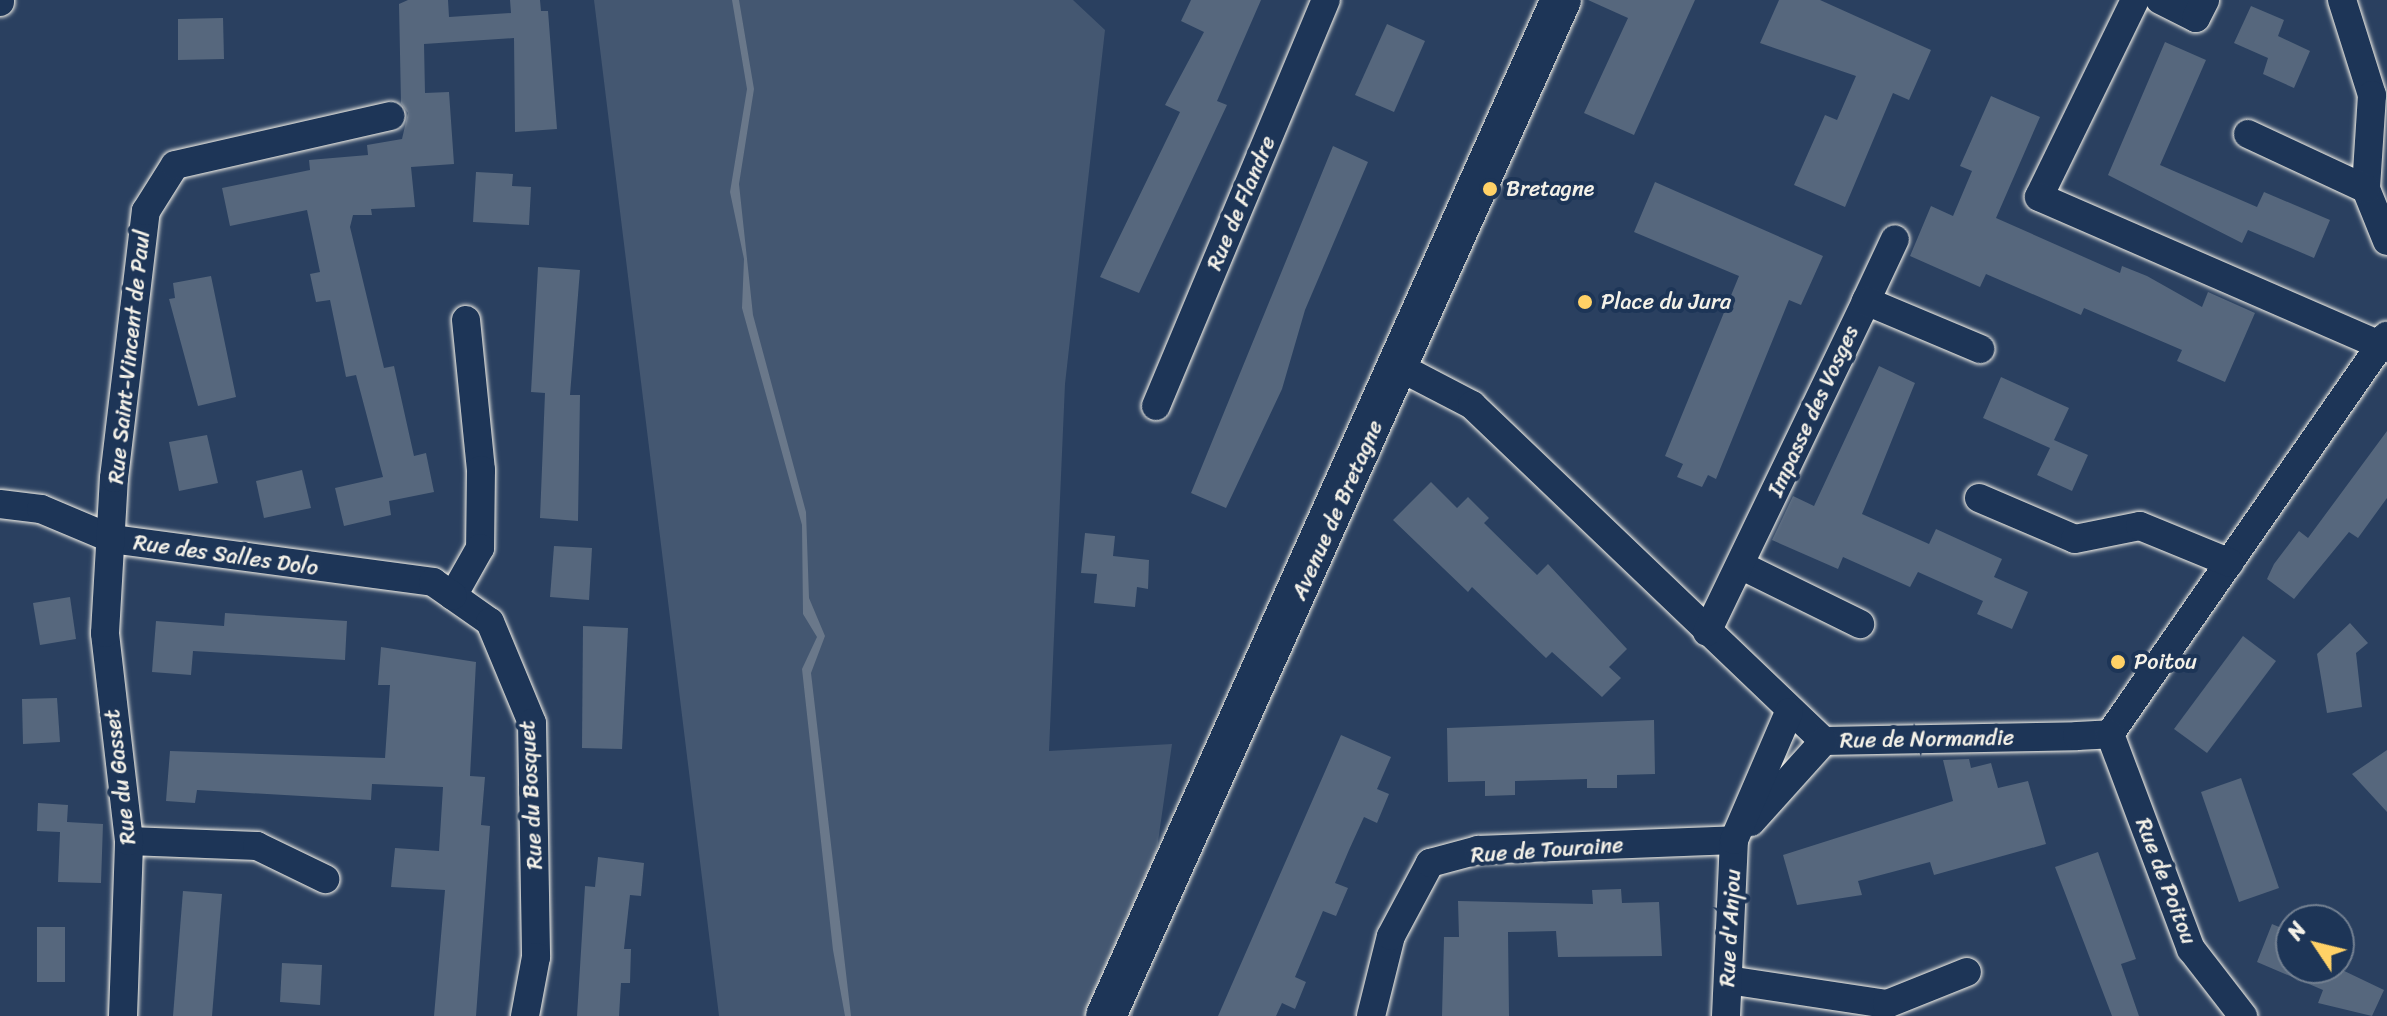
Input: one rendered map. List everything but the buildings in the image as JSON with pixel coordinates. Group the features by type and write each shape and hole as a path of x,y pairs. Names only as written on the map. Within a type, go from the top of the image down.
{"street":[{"name":"Rue de Flandre","path":"1156,406 1326,0"},
{"name":"Avenue de Bretagne","path":"1106,1016 1401,368 1561,0"},
{"path":"2110,734 2385,343 2039,197 2135,0"},
{"path":"2160,0 2196,18 2205,0"},
{"path":"2342,0 2372,95 2366,189 2387,241"},
{"name":"Rue Saint-Vincent de Paul","path":"112,539 146,211 175,165 391,116"},
{"path":"2248,134 2366,189"},
{"path":"1866,301 1895,239"},
{"name":"Impasse des Vosges","path":"1707,632 1866,301 1980,349"},
{"path":"453,596 480,548 481,470 466,320"},
{"name":"Rue de Normandie","path":"1401,368 1472,405 1789,712 1824,741 2110,734"},
{"path":"1979,498 2075,539 2140,526 2230,563"},
{"name":"Rue des Salles Dolo","path":"0,504 41,509 112,539 433,582 453,596"},
{"name":"Rue du Gasset","path":"112,539 105,633 129,841 123,1016"},
{"path":"1740,565 1860,624"},
{"name":"Rue du Bosquet","path":"453,596 490,622 532,723 536,957 525,1016"},
{"path":"1734,840 1789,712"},
{"name":"Rue de Poitou","path":"2110,734 2191,949 2243,1016"},
{"path":"1734,840 1824,741"},
{"name":"Rue d'Anjou","path":"1726,1016 1734,840"},
{"name":"Rue de Touraine","path":"1371,1016 1391,936 1430,863 1478,850 1734,840"},
{"path":"129,841 257,846 325,879"},
{"path":"1728,980 1887,1004 1967,972"}],"shaded area":[{"path":"594,0 1073,0 1105,30 1065,384 1049,751 1172,744 1133,1016 719,1016"},
{"path":"732,0 739,0 754,89 739,184 753,315 806,512 809,598 825,636 811,673 851,1016 845,1016 833,950 802,669 817,637 803,614 802,525 742,308 744,259 730,192 747,89"}],"place":[{"name":"Bretagne","path":"1490,189"},
{"name":"Place du Jura","path":"1585,302"},
{"name":"Poitou","path":"2118,662"}]}
